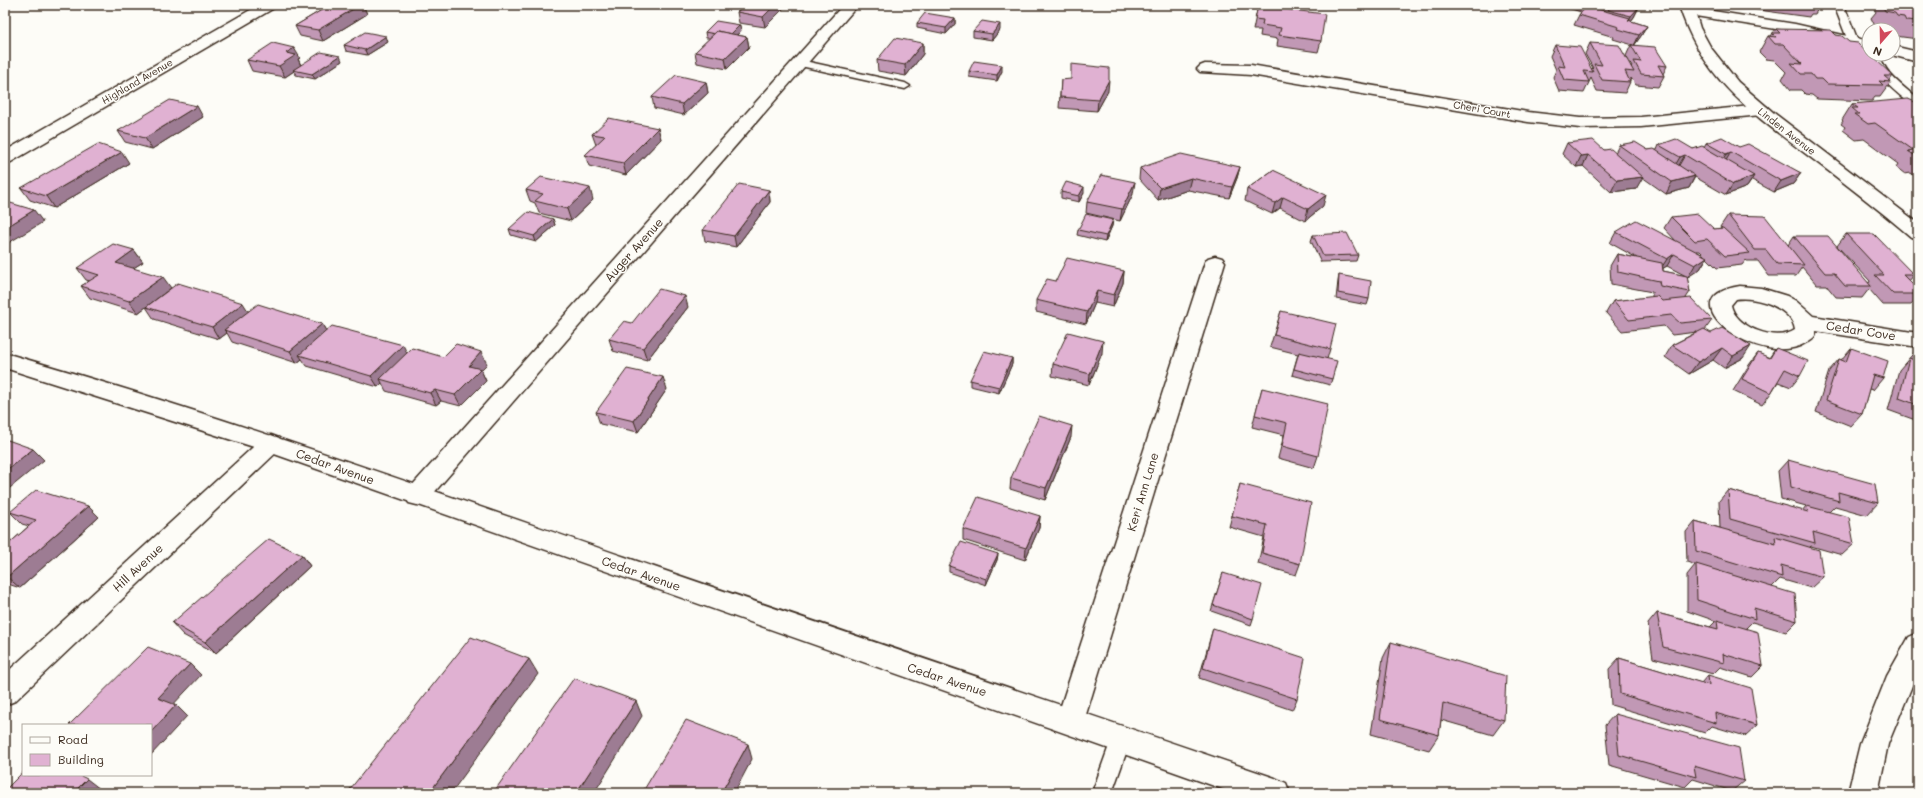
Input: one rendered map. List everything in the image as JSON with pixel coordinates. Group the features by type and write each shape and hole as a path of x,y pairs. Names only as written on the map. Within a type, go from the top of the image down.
{"street":[{"name":"Highland Avenue","path":"5,158 269,5"},
{"name":"Auger Avenue","path":"417,496 851,5"},
{"path":"1687,8 1795,28 1861,43"},
{"name":"Linden Avenue","path":"1687,8 1691,23 1700,44 1714,65 1735,88 1918,233"},
{"path":"1901,53 1918,57"},
{"name":"Cheri Court","path":"1205,69 1251,70 1528,117 1580,123 1634,123 1761,110"},
{"name":"Keri Ann Lane","path":"1070,721 1215,262"},
{"name":"Cedar Cove","path":"1804,321 1918,340"},
{"name":"Cedar Avenue","path":"5,360 271,444 1275,793"},
{"name":"Hill Avenue","path":"5,692 271,444"},
{"path":"1863,793 1874,744 1900,676 1918,645"}],"lane":[{"path":"1839,5 1853,41"},
{"path":"1877,62 1884,73 1918,105"},
{"path":"800,63 905,86"},
{"path":"1102,793 1120,739"}],"building":[{"path":"330,5 360,5 318,30 295,26"},
{"path":"745,5 775,5 763,17 737,12"},
{"path":"1600,5 1633,5 1639,7 1631,16 1608,10 1610,8"},
{"path":"1882,5 1918,5 1918,22 1906,21 1904,17 1885,11"},
{"path":"1258,6 1325,14 1321,41 1279,35 1281,28 1262,25 1263,20 1255,19"},
{"path":"1587,6 1630,18 1628,20 1647,26 1639,35 1618,29 1619,27 1579,15"},
{"path":"925,13 955,18 946,28 917,23"},
{"path":"716,21 740,25 731,34 717,31 715,34 705,32"},
{"path":"982,21 1000,24 992,34 973,31"},
{"path":"1776,29 1831,30 1836,35 1842,36 1849,42 1858,43 1861,46 1861,62 1878,62 1893,76 1884,76 1891,82 1879,81 1883,85 1827,84 1822,79 1815,79 1811,74 1801,74 1791,63 1802,64 1783,44 1775,44 1768,36 1776,37 1772,33 1780,33"},
{"path":"717,31 747,37 725,58 695,52"},
{"path":"365,32 386,36 365,50 344,45"},
{"path":"895,38 923,43 905,65 877,60"},
{"path":"273,43 294,48 286,53 296,55 279,66 247,60"},
{"path":"1590,43 1619,45 1634,72 1625,71 1630,82 1602,80 1594,64 1602,65"},
{"path":"1555,45 1580,47 1593,72 1584,71 1589,82 1564,80 1558,66 1565,67"},
{"path":"1631,45 1655,47 1667,66 1658,65 1664,76 1641,74 1634,61 1641,62"},
{"path":"321,52 340,56 312,74 293,70"},
{"path":"974,61 1002,65 997,75 969,71"},
{"path":"1071,64 1109,68 1109,80 1098,100 1060,97 1061,80 1071,79"},
{"path":"676,75 706,82 682,104 652,97"},
{"path":"1908,99 1918,103 1918,157 1908,151 1913,150 1875,123 1868,124 1854,114 1859,114 1852,108 1858,108 1852,104"},
{"path":"170,100 197,106 145,138 118,131"},
{"path":"609,118 658,128 623,163 585,155 605,136 592,134"},
{"path":"1722,137 1739,147 1748,144 1801,173 1781,181 1731,152 1726,154 1706,143"},
{"path":"1676,139 1693,149 1702,146 1754,176 1733,184 1685,155 1680,157 1659,145"},
{"path":"1593,140 1604,150 1611,149 1643,177 1617,180 1588,155 1581,156 1567,143"},
{"path":"1635,142 1648,150 1654,149 1695,176 1672,182 1619,145"},
{"path":"98,144 122,152 46,196 21,188"},
{"path":"1181,154 1240,167 1232,187 1191,178 1160,188 1140,168"},
{"path":"1273,170 1326,195 1308,209 1283,197 1275,203 1247,189"},
{"path":"1101,175 1135,182 1122,209 1087,202"},
{"path":"541,177 590,188 567,209 535,201 543,194 526,190"},
{"path":"1066,182 1084,187 1079,196 1061,192"},
{"path":"739,184 769,190 734,236 703,230"},
{"path":"7,202 34,210 5,228 5,203"},
{"path":"528,212 553,219 534,236 509,229"},
{"path":"1086,214 1113,220 1106,236 1078,230"},
{"path":"1698,214 1714,229 1723,228 1750,253 1725,256 1707,239 1695,241 1671,217"},
{"path":"1728,215 1765,216 1804,265 1777,264 1766,250 1755,250"},
{"path":"1636,220 1707,257 1695,265 1674,254 1667,259 1616,232"},
{"path":"1347,233 1358,255 1323,256 1313,235"},
{"path":"1846,234 1874,234 1914,275 1903,275 1918,290 1918,294 1893,294 1875,275 1884,275"},
{"path":"1794,236 1828,236 1871,286 1845,286 1834,273 1825,273"},
{"path":"113,244 134,250 116,263 163,277 129,301 81,286 99,275 77,268"},
{"path":"1617,254 1662,263 1663,271 1687,276 1690,292 1660,286 1659,281 1618,272"},
{"path":"1067,258 1124,271 1114,295 1097,291 1087,312 1036,300 1047,279 1056,281"},
{"path":"1339,275 1371,281 1369,299 1338,293"},
{"path":"178,283 243,303 212,327 146,307"},
{"path":"659,289 685,296 643,348 609,339 624,321 632,323"},
{"path":"1657,296 1662,301 1691,298 1712,320 1680,323 1671,315 1629,320 1613,301"},
{"path":"258,304 322,324 290,351 224,330"},
{"path":"1281,311 1336,324 1330,349 1274,335"},
{"path":"332,326 403,345 371,376 299,355"},
{"path":"1722,328 1751,346 1733,356 1722,348 1698,362 1672,345 1704,329 1711,333"},
{"path":"1068,332 1103,341 1090,374 1053,364"},
{"path":"456,344 481,352 469,366 481,369 455,395 435,390 430,393 380,379 412,348 443,357"},
{"path":"1776,348 1808,361 1800,376 1785,369 1771,393 1742,379 1758,353 1770,358"},
{"path":"1851,348 1888,361 1883,378 1873,375 1862,414 1826,400 1839,359 1846,362"},
{"path":"984,351 1012,358 999,387 970,380"},
{"path":"1299,352 1337,361 1332,379 1294,369"},
{"path":"1918,355 1918,405 1899,398 1909,358 1917,361"},
{"path":"627,369 663,377 634,421 596,412"},
{"path":"1262,388 1328,404 1318,456 1282,446 1287,423 1255,415"},
{"path":"1039,416 1072,426 1046,488 1011,478"},
{"path":"5,439 33,449 5,471"},
{"path":"1788,460 1875,484 1878,503 1838,492 1839,501 1791,487"},
{"path":"1240,484 1311,503 1300,564 1262,553 1267,525 1232,516"},
{"path":"36,490 88,506 7,577 5,576 5,547 36,520 10,512"},
{"path":"1728,490 1808,512 1807,506 1849,517 1854,544 1813,532 1815,543 1730,519"},
{"path":"978,497 1040,516 1026,548 963,529"},
{"path":"1695,521 1776,544 1775,537 1819,550 1823,577 1781,565 1782,577 1696,551"},
{"path":"269,539 302,555 205,642 172,623"},
{"path":"961,542 998,554 986,579 949,566"},
{"path":"1696,564 1795,594 1797,621 1754,608 1755,619 1697,600"},
{"path":"1223,573 1262,585 1253,619 1213,605"},
{"path":"1657,613 1718,629 1717,620 1758,632 1763,666 1723,654 1724,663 1663,647"},
{"path":"1213,628 1305,658 1297,699 1203,668"},
{"path":"471,637 529,659 429,793 347,793"},
{"path":"1391,642 1506,676 1504,720 1443,703 1439,735 1380,719"},
{"path":"148,647 190,664 158,698 176,705 152,731 152,724 70,724"},
{"path":"1619,658 1709,685 1708,675 1751,688 1757,725 1715,713 1716,723 1620,694"},
{"path":"574,678 636,701 576,793 493,793"},
{"path":"1615,714 1739,748 1744,781 1694,766 1696,777 1619,755"},
{"path":"686,720 748,744 721,793 642,793"},
{"path":"22,773 22,776 81,776 87,779 73,793 5,793 5,790"}]}
